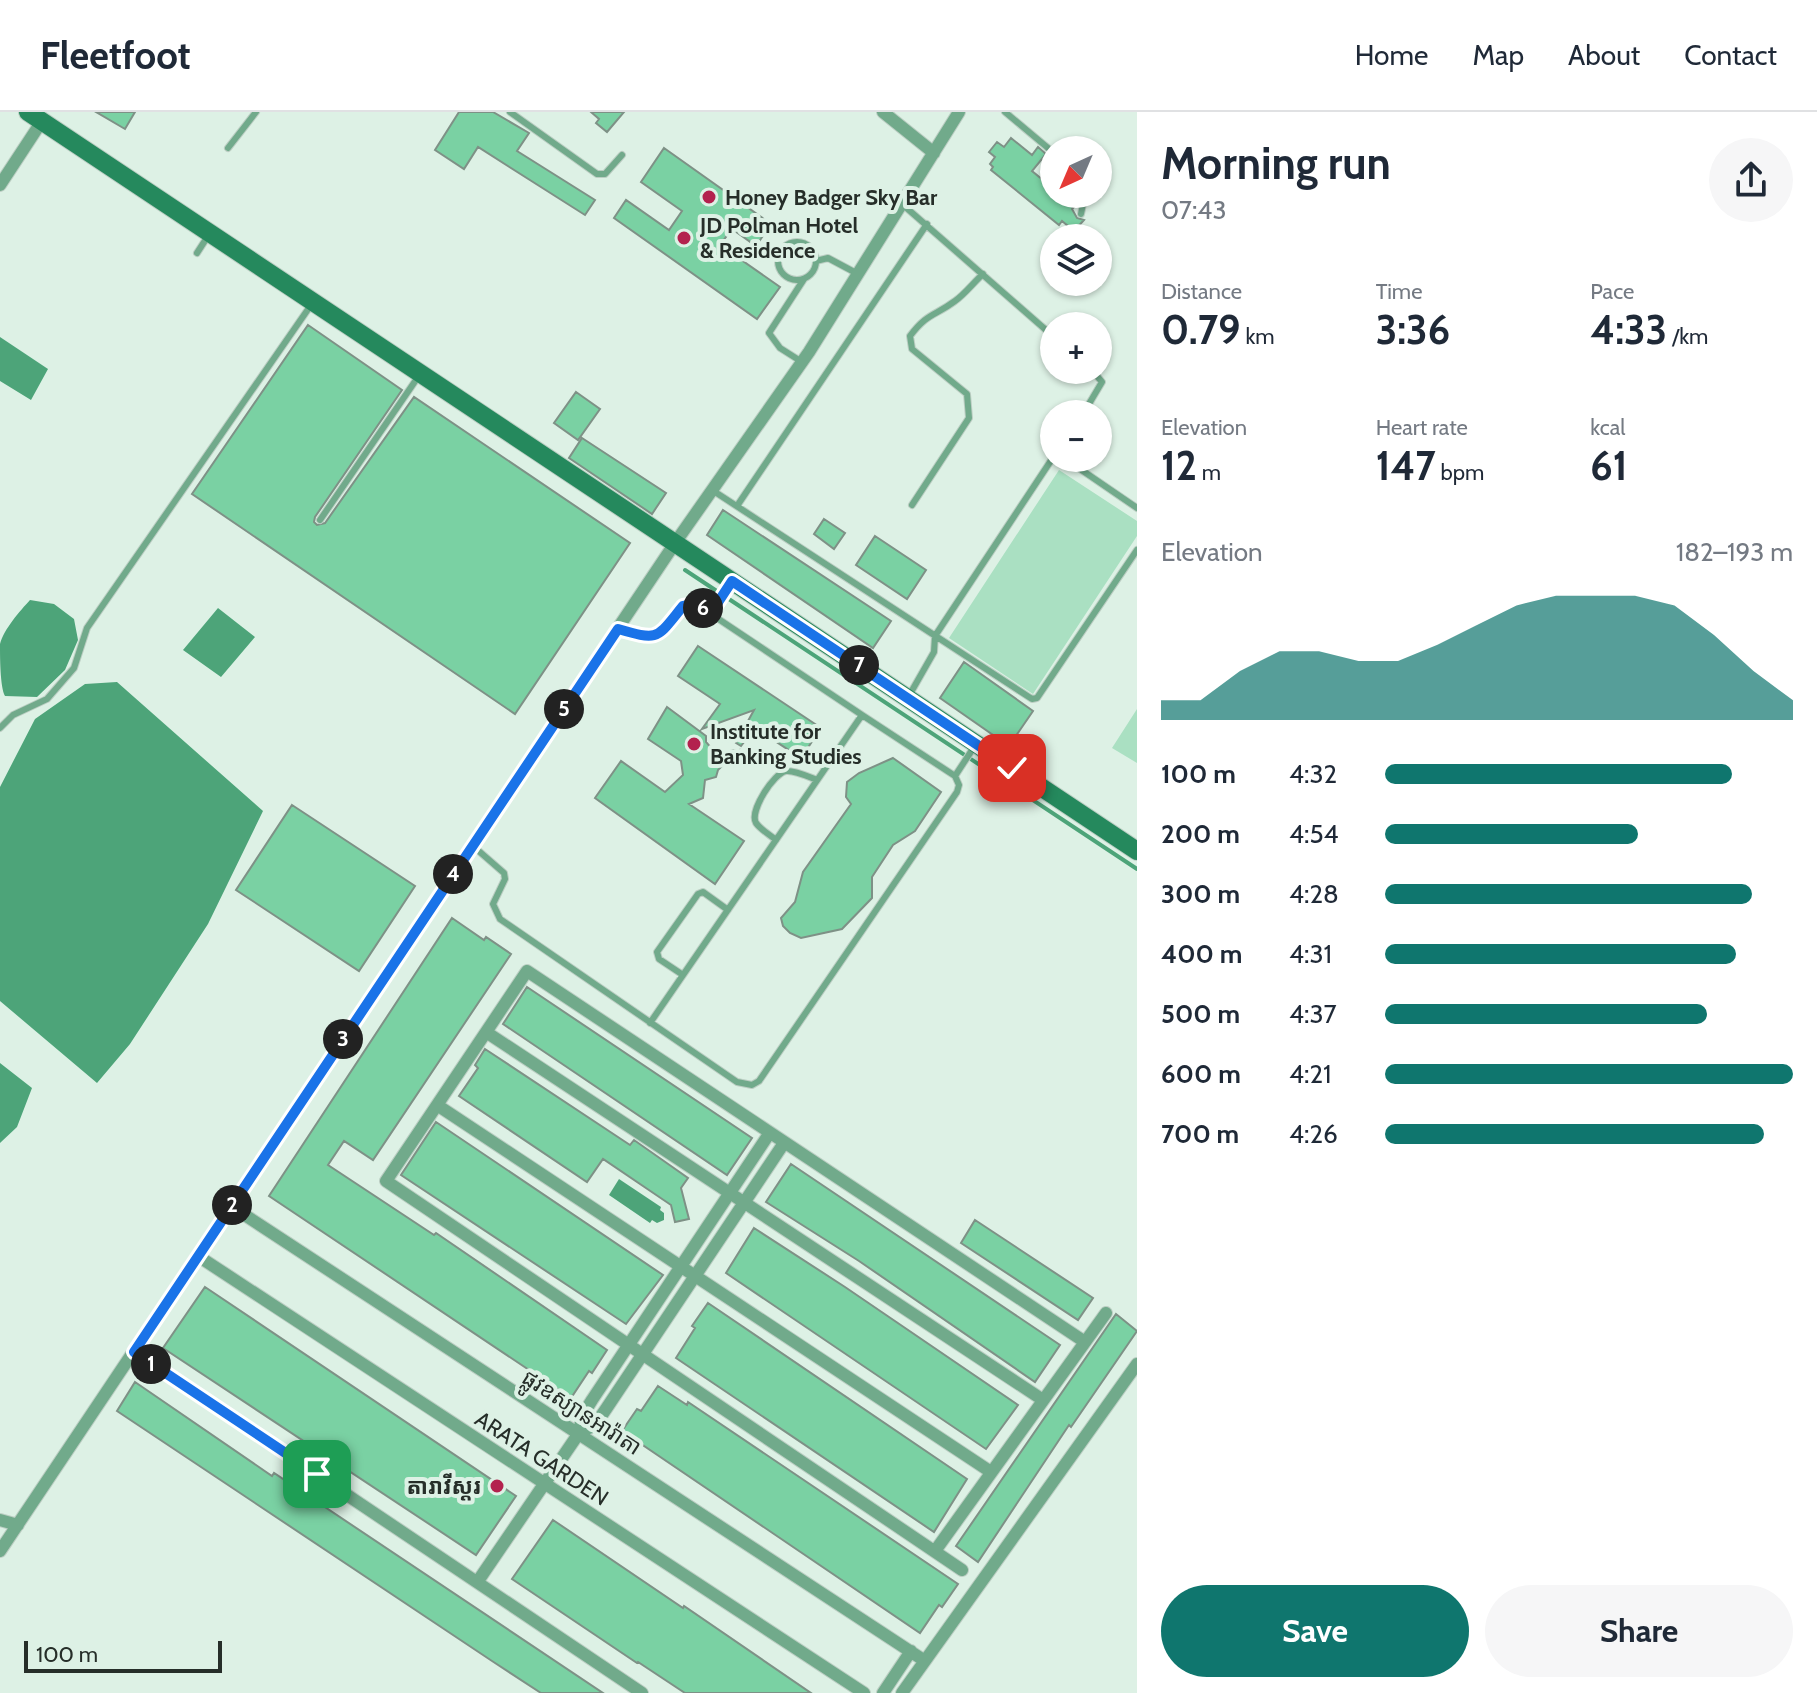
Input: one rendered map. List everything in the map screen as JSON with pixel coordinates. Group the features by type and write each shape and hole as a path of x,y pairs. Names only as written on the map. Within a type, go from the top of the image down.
{"street":[{"path":"883,112 934,153"},
{"path":"0,1551 675,543 802,362 959,112"},
{"path":"0,185 41,117 675,543 730,584 907,698 974,747 1137,851"},
{"path":"962,1570 386,1181 527,971 1085,1342"},
{"path":"486,1032 1043,1400"},
{"path":"437,1105 991,1472"},
{"path":"478,1581 579,1433 582,1416 769,1134"},
{"path":"579,1433 595,1425 784,1143"},
{"name":"ផ្លូវឧស្យានអារ៉ាតា","path":"231,1206 925,1661"},
{"name":"ARATA GARDEN","path":"198,1256 864,1693"},
{"path":"935,1551 1106,1313"},
{"path":"134,1352 642,1693"},
{"path":"902,1693 1137,1364"},
{"path":"0,1520 18,1525"},
{"path":"883,1693 911,1651"}],"lane":[{"path":"228,148 256,112"},
{"path":"510,112 597,174 605,174 622,155"},
{"path":"1005,112 1040,141"},
{"path":"902,204 1040,325"},
{"path":"1081,214 1082,208"},
{"path":"737,506 927,224"},
{"path":"197,253 210,233"},
{"path":"802,362 780,348 769,333 804,279 813,272 816,261 812,249 801,242 789,243 779,252 778,265 790,280 804,279"},
{"path":"816,261 828,258 858,274"},
{"path":"912,505 969,418 967,394 912,349 910,336 920,322 955,301 983,274"},
{"path":"0,728 13,715 47,699 74,668 87,628 313,302"},
{"path":"320,520 420,374"},
{"path":"907,698 934,652 935,636 1043,472"},
{"path":"1084,472 1137,508"},
{"path":"712,490 1032,699 1037,698 1137,550"},
{"path":"711,613 730,584"},
{"path":"473,846 504,873 505,879 493,904 500,919 737,1082 752,1085 759,1081 957,792 959,785 955,776 696,604 683,606 660,634 648,638 618,629"},
{"path":"650,1023 862,715"},
{"path":"955,776 974,747"},
{"path":"776,840 756,823 754,815 772,783 781,773 788,771 817,780"},
{"path":"683,975 659,959 657,952 698,894 703,892 728,910"}],"shaded area":[{"path":"0,337 48,369 31,400 0,381"},
{"path":"1058,472 1137,521 1137,536 1033,694 949,638"},
{"path":"30,600 54,604 74,619 78,640 65,670 37,697 5,696 0,644 9,626"},
{"path":"218,608 255,637 221,677 183,650"},
{"path":"117,682 263,811 208,924 130,1044 97,1083 0,1001 0,787 35,719 85,684"},
{"path":"1137,709 1137,763 1112,748"},
{"path":"0,1063 32,1088 17,1127 0,1143"},
{"path":"619,1179 661,1207 664,1220 657,1223 652,1220 650,1223 609,1195"}],"building":[{"path":"96,112 135,112 125,129"},
{"path":"459,112 493,112 529,133 517,151 595,200 585,215 478,147 464,169 435,150"},
{"path":"591,112 624,112 607,132 596,123 599,119"},
{"path":"1011,138 1032,155 1038,147 1040,149 1040,161 1032,171 1040,178 1040,208 1073,208 1077,218 1084,220 1080,224 1062,221 1058,224 991,170 993,167 990,164 995,157 989,152 997,142 1004,147"},
{"name":"JD Polman Hotel & Residence","path":"664,148 771,224 756,246 732,229 720,245 780,287 757,319 614,218 626,200 669,230 682,211 641,182"},
{"path":"308,325 402,390 315,517 317,525 325,523 414,397 630,543 515,714 192,494"},
{"path":"576,392 600,409 578,440 554,423"},
{"path":"582,438 666,493 652,514 569,458"},
{"path":"723,510 891,621 873,648 707,535"},
{"path":"824,519 845,533 834,549 814,534"},
{"path":"875,536 926,570 907,599 856,565"},
{"path":"698,646 821,728 801,758 755,728 741,746 736,743 754,710 702,729 720,704 678,676"},
{"path":"964,662 1033,711 1009,746 940,698"},
{"path":"667,707 706,736 706,742 712,749 719,752 738,750 718,770 716,777 705,780 703,798 689,804 744,841 715,884 595,798 621,761 665,792 683,775 681,761 648,739"},
{"path":"893,758 941,792 915,831 893,845 872,877 872,898 842,929 801,938 790,933 783,926 781,918 795,902 803,872 851,804 846,797 847,782 859,773"},
{"path":"292,805 415,886 359,971 236,890"},
{"path":"452,918 511,954 373,1160 344,1141 328,1165 434,1235 436,1233 607,1350 571,1398 269,1196"},
{"path":"527,987 752,1138 727,1175 503,1024"},
{"path":"485,1049 630,1145 634,1140 688,1178 681,1188 689,1219 675,1222 671,1205 603,1159 587,1182 459,1096 478,1068 475,1065"},
{"path":"436,1122 663,1275 626,1324 401,1175"},
{"path":"791,1164 1060,1345 1035,1382 859,1261 766,1202"},
{"path":"975,1220 1093,1298 1078,1320 961,1243"},
{"path":"754,1228 1018,1405 986,1449 726,1273"},
{"path":"205,1287 516,1496 476,1555 163,1348"},
{"path":"708,1303 967,1479 934,1532 676,1358"},
{"path":"1116,1314 1137,1331 1071,1427 1069,1425 978,1562 956,1546"},
{"path":"135,1382 272,1476 274,1473 603,1693 541,1693 492,1661 117,1411"},
{"path":"658,1386 687,1405 688,1402 958,1584 920,1633 622,1431"},
{"path":"553,1520 811,1693 685,1693 637,1663 512,1579"}],"waterway":[{"path":"685,570 1137,869"}],"place":[{"name":"Honey Badger Sky Bar","path":"709,197"},
{"name":"JD Polman Hotel & Residence","path":"684,238"},
{"name":"Institute for Banking Studies","path":"694,744"},
{"name":"តារាវីស្តរ","path":"497,1486"}],"route":[{"path":"317,1474 134,1352 618,629 648,638 660,634 683,606 696,604 711,613 732,581 1012,768"}]}
